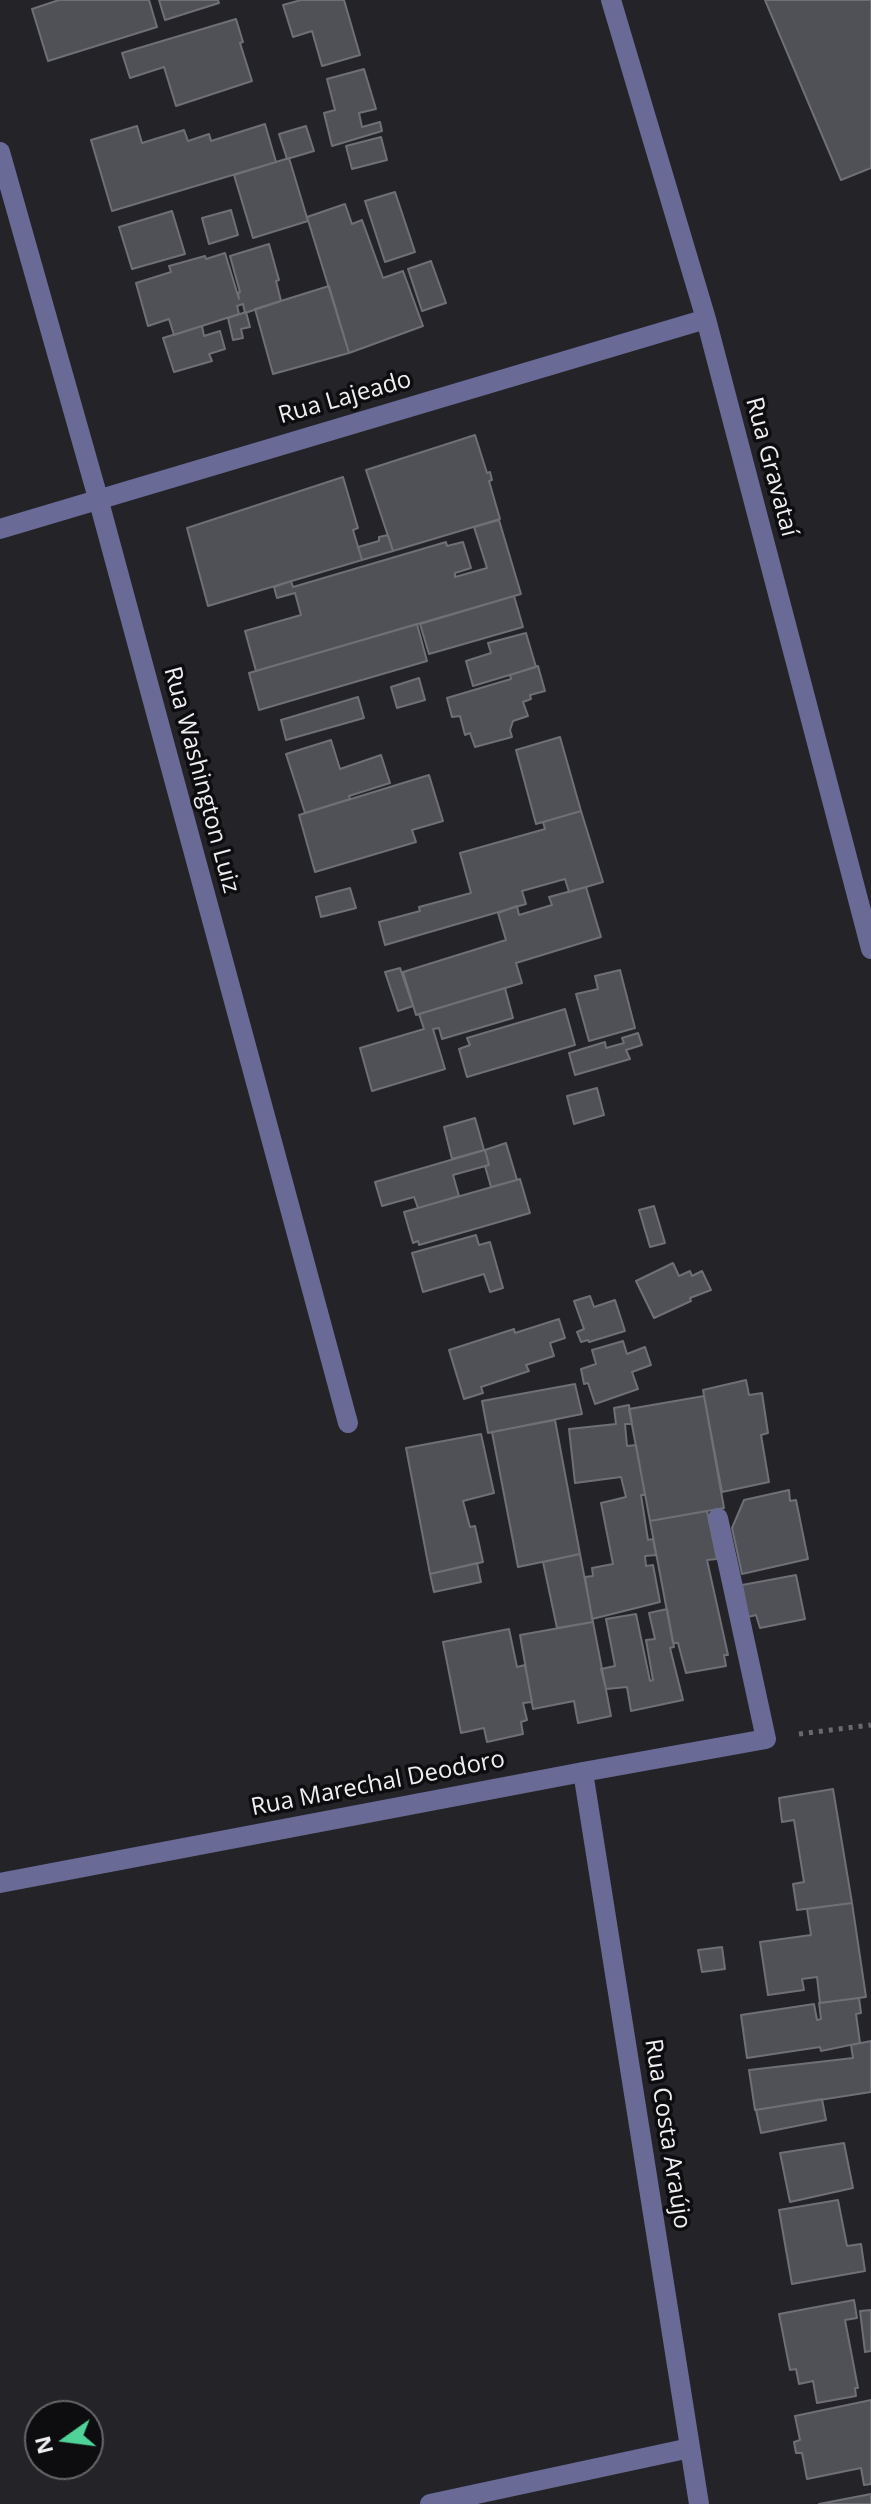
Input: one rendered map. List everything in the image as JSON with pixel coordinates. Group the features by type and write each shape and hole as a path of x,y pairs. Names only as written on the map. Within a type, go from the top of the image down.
{"street":[{"name":"Rua Gravataí","path":"611,0 706,319 871,949"},
{"name":"Rua Washington Luiz","path":"0,152 98,498 348,1423"},
{"name":"Rua Lajeado","path":"0,529 706,319"},
{"name":"Rua Marechal Deodoro","path":"0,1883 766,1739 718,1518"},
{"name":"Rua Costa Araújo","path":"583,1772 699,2504"},
{"path":"430,2504 690,2448"}],"path":[{"path":"797,1735 871,1725"}],"building":[{"path":"59,0 149,0 157,27 48,61 32,9"},
{"path":"159,0 218,0 219,3 165,20"},
{"path":"301,0 344,0 360,55 322,66 312,31 293,37 283,5"},
{"path":"765,0 871,0 871,168 841,180"},
{"path":"236,19 252,81 176,106 164,67 130,78 122,53"},
{"path":"364,69 376,109 359,113 362,127 380,122 382,131 332,146 324,113 335,110 327,79"},
{"path":"265,124 276,162 112,211 91,140 137,126 142,143 184,130 188,141 209,134 211,141"},
{"path":"306,126 314,151 287,159 279,134"},
{"path":"381,137 387,160 352,169 346,146"},
{"path":"289,158 308,221 253,238 234,175"},
{"path":"395,192 415,252 385,262 365,201"},
{"path":"345,204 352,224 362,220 383,278 403,271 423,326 349,353 307,217"},
{"path":"231,210 238,235 209,244 202,218"},
{"path":"172,211 185,254 132,269 119,227"},
{"path":"269,244 281,301 245,313 243,304 237,306 239,314 174,335 169,319 148,326 136,283 171,272 169,266 225,253 239,299 240,292 230,256"},
{"path":"431,261 446,303 422,311 408,269"},
{"path":"329,286 349,353 273,374 255,309"},
{"path":"246,312 250,327 241,329 243,338 233,340 228,318"},
{"path":"202,326 204,336 220,331 225,349 209,354 212,361 174,372 163,338"},
{"path":"475,435 487,473 490,472 492,480 489,481 500,519 393,551 366,470"},
{"path":"343,477 358,528 353,530 362,560 208,606 187,528"},
{"path":"499,520 521,594 256,671 245,631 301,615 295,593 277,598 274,587 291,581 293,587 446,542 447,546 463,542 471,568 455,573 455,577 487,568 474,527"},
{"path":"388,535 393,551 362,560 358,547"},
{"path":"514,596 523,627 429,654 420,624"},
{"path":"417,624 427,661 259,710 249,673"},
{"path":"526,633 536,667 473,686 466,661 491,653 488,643"},
{"path":"538,666 545,691 530,695 531,699 523,702 528,716 513,721 510,730 512,737 475,747 470,733 465,735 460,716 452,717 447,698 511,679 510,675"},
{"path":"419,678 425,700 397,708 391,687"},
{"path":"358,697 364,718 286,740 281,720"},
{"path":"560,737 581,811 536,824 516,750"},
{"path":"331,740 340,769 381,755 390,783 305,813 286,754"},
{"path":"429,775 443,821 412,830 416,842 315,872 299,815"},
{"path":"581,811 603,882 569,892 565,879 522,891 526,904 385,945 379,922 471,893 460,853 545,829 543,822"},
{"path":"586,887 601,937 516,963 522,983 416,1015 403,972 506,940 498,913 517,906 519,915 552,905 549,897"},
{"path":"350,888 356,908 321,917 316,897"},
{"path":"400,968 413,1006 398,1011 385,972"},
{"path":"620,970 635,1028 589,1041 576,994 598,989 595,976"},
{"path":"505,988 513,1018 442,1039 439,1028 433,1029 445,1069 372,1091 360,1048 424,1029 419,1014"},
{"path":"565,1009 575,1045 467,1077 459,1049 470,1045 467,1038"},
{"path":"638,1033 642,1045 626,1050 630,1059 575,1075 569,1053 605,1042 606,1048 624,1043 622,1038"},
{"path":"597,1088 604,1115 574,1124 567,1096"},
{"path":"475,1118 484,1150 452,1159 444,1127"},
{"path":"506,1143 517,1180 491,1187 485,1166 489,1165 485,1150"},
{"path":"485,1150 489,1165 453,1175 459,1196 418,1208 414,1197 382,1206 375,1182"},
{"path":"520,1179 530,1213 419,1245 418,1241 413,1243 404,1212"},
{"path":"654,1206 665,1243 650,1247 639,1210"},
{"path":"476,1235 479,1245 490,1242 503,1288 490,1292 484,1274 423,1292 412,1253"},
{"path":"673,1263 679,1276 690,1271 692,1276 702,1271 711,1290 654,1318 636,1281"},
{"path":"590,1296 594,1307 615,1300 625,1331 581,1342 577,1332 584,1329 574,1301"},
{"path":"559,1319 565,1338 550,1343 554,1356 526,1365 529,1371 481,1387 483,1393 464,1399 449,1350 514,1329 515,1333"},
{"path":"623,1341 627,1354 645,1347 651,1365 632,1372 638,1389 595,1404 588,1383 584,1384 581,1369 596,1364 592,1350"},
{"path":"746,1380 749,1395 762,1393 768,1433 761,1435 769,1482 722,1492 703,1390"},
{"path":"575,1384 582,1414 488,1433 482,1401"},
{"path":"704,1396 724,1508 650,1521 629,1409"},
{"path":"629,1405 632,1424 625,1424 627,1446 636,1445 645,1495 641,1495 648,1540 653,1539 656,1555 645,1556 646,1566 653,1565 660,1602 592,1619 585,1577 593,1576 592,1568 613,1564 601,1503 626,1497 621,1477 575,1483 569,1429 616,1424 614,1408"},
{"path":"555,1420 580,1554 518,1567 492,1432"},
{"path":"481,1434 494,1493 463,1501 470,1527 475,1526 483,1562 430,1574 406,1448"},
{"path":"789,1490 790,1501 796,1500 808,1559 742,1574 732,1528 744,1500"},
{"path":"707,1511 717,1559 707,1560 728,1655 724,1655 726,1666 686,1673 678,1643 673,1643 650,1521"},
{"path":"580,1554 593,1622 557,1628 543,1562"},
{"path":"477,1563 481,1582 434,1592 430,1574"},
{"path":"796,1575 805,1619 760,1628 756,1615 748,1617 742,1585"},
{"path":"667,1609 674,1647 670,1648 683,1700 631,1711 627,1687 606,1689 601,1669 615,1666 606,1619 636,1614 650,1681 653,1680 646,1640 655,1639 649,1613"},
{"path":"593,1622 611,1716 578,1723 574,1701 533,1709 520,1635"},
{"path":"509,1629 517,1667 525,1665 532,1702 523,1703 527,1720 521,1722 523,1734 487,1742 484,1728 461,1733 443,1642"},
{"path":"833,1789 852,1903 797,1910 793,1884 804,1882 794,1820 782,1822 779,1798"},
{"path":"852,1903 866,1997 820,2003 817,1977 802,1979 804,1990 768,1995 760,1942 811,1935 807,1909"},
{"path":"722,1947 725,1969 702,1972 698,1950"},
{"path":"859,1998 861,2013 856,2014 860,2043 821,2051 820,2047 747,2058 741,2015 814,2004 817,2020 821,2019 819,2003"},
{"path":"871,2041 871,2092 755,2110 749,2070 853,2058 851,2045"},
{"path":"822,2099 826,2120 761,2133 756,2110"},
{"path":"844,2143 853,2188 790,2202 780,2153"},
{"path":"838,2200 847,2246 861,2244 865,2271 792,2284 779,2210"},
{"path":"854,2300 857,2318 845,2320 858,2388 855,2388 856,2396 817,2403 813,2381 799,2384 796,2369 790,2370 779,2314"},
{"path":"871,2310 871,2351 865,2352 860,2311"},
{"path":"871,2400 871,2484 864,2485 861,2468 807,2479 802,2453 796,2453 794,2442 800,2440 795,2416"},
{"path":"871,2494 871,2504 819,2504"}]}
